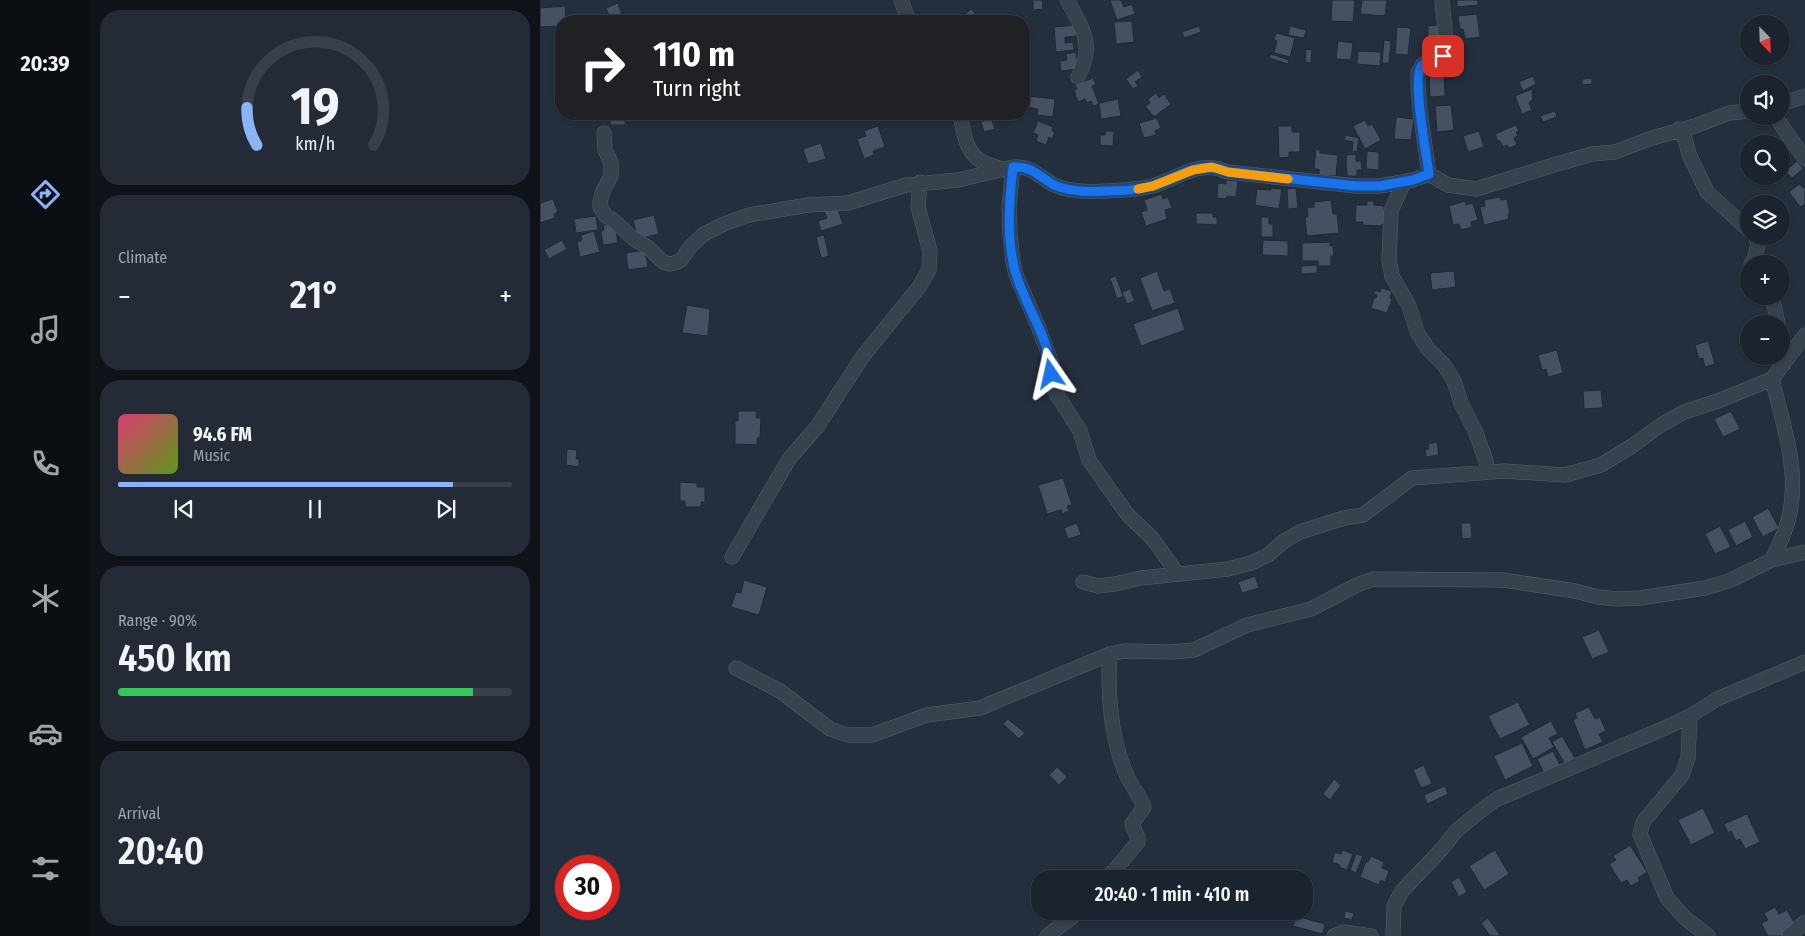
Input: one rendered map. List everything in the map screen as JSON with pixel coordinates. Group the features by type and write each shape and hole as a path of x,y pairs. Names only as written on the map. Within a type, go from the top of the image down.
{"street":[{"path":"901,0 907,15"},
{"path":"1067,0 1085,33 1087,48 1084,66 1078,77"},
{"path":"1429,174 1420,111 1418,73 1423,64 1438,59 1447,52 1442,0"},
{"path":"1790,101 1805,96"},
{"path":"604,133 605,150 611,163 611,176 600,202 600,208 606,216 634,239 649,248 663,262 670,264 681,260 691,246 704,234 749,215 800,206 848,203 906,185 920,182 958,180 1007,168 1022,167 1030,169 1055,185 1084,191 1131,190 1153,186 1193,170 1212,167 1228,172 1356,186 1380,186 1404,182 1429,174 1448,184 1476,189 1592,154 1615,152 1679,129 1694,126 1729,113 1740,112"},
{"path":"961,120 970,150 978,159 1007,168"},
{"path":"1781,125 1805,159"},
{"path":"1679,129 1707,192 1740,222"},
{"path":"1007,168 1013,262 1016,275 1051,361 1052,384 1080,431 1089,460 1127,514 1153,539 1177,573"},
{"path":"732,558 789,459 817,427 863,356 919,287 929,270 930,251 918,207 920,182"},
{"path":"1404,182 1391,211 1389,266 1392,276 1409,306 1418,334 1444,365 1454,381 1461,402 1476,433 1486,461 1487,472"},
{"path":"1790,356 1805,335"},
{"path":"1083,582 1098,586 1177,573 1228,569 1251,563 1268,556 1284,541 1300,532 1344,518 1363,515 1412,478 1506,470 1565,475 1602,465 1661,425 1684,412 1718,401 1772,379 1783,365"},
{"path":"1772,379 1792,464 1794,483 1789,519 1772,560"},
{"path":"736,668 780,691 830,729 848,735 872,735 927,715 980,708 1110,654 1125,651 1172,652 1194,650 1247,625 1311,609 1357,585 1373,579 1503,580 1575,591 1598,597 1617,599 1640,598 1705,588 1731,580 1772,560 1805,552"},
{"path":"1110,654 1108,688 1118,747 1128,778 1144,807 1132,824 1138,842 1115,870"},
{"path":"1393,936 1394,906 1402,891 1442,849 1456,831 1497,799 1690,716 1717,699 1805,662"},
{"path":"1690,716 1688,758 1682,775 1643,822 1640,834 1667,898 1685,918 1708,936"},
{"path":"1047,936 1068,920"},
{"path":"1789,936 1805,922"},
{"path":"1334,936 1344,932 1371,936"}],"building":[{"path":"1033,0 1042,0 1043,9 1033,10"},
{"path":"1110,0 1121,0 1124,7 1132,4 1135,14 1117,20"},
{"path":"1332,0 1355,0 1353,22 1331,21"},
{"path":"1362,0 1387,0 1385,16 1360,14"},
{"path":"1457,0 1478,0 1478,5 1457,7"},
{"path":"618,3 622,15 609,15 606,8"},
{"path":"565,6 566,15 555,15 555,26 540,27 540,8"},
{"path":"971,9 976,15 964,15"},
{"path":"1477,14 1480,37 1465,39 1463,29 1460,30 1458,16"},
{"path":"1132,21 1134,42 1116,44 1114,22"},
{"path":"1076,25 1077,36 1065,37 1065,43 1073,42 1074,50 1056,52 1054,27"},
{"path":"1440,25 1440,46 1428,46 1428,26"},
{"path":"1199,26 1201,32 1184,38 1182,32"},
{"path":"1290,26 1306,30 1304,38 1288,35"},
{"path":"1397,27 1411,28 1408,55 1395,54"},
{"path":"1276,33 1295,38 1290,57 1274,53 1277,41 1274,40"},
{"path":"1384,40 1391,41 1389,63 1382,63"},
{"path":"1338,41 1353,43 1351,60 1336,59"},
{"path":"1306,49 1312,50 1311,63 1305,62"},
{"path":"1358,51 1381,52 1380,66 1357,64"},
{"path":"1076,52 1078,69 1061,71 1060,61 1067,60 1066,54"},
{"path":"1271,54 1289,60 1288,64 1269,58"},
{"path":"1138,70 1142,77 1135,82 1138,86 1133,89 1126,79"},
{"path":"1444,70 1445,96 1430,97 1429,71"},
{"path":"1533,76 1536,84 1523,91 1519,82"},
{"path":"1093,78 1096,85 1092,86 1099,104 1093,106 1091,101 1087,103 1085,99 1078,102 1074,90 1077,89 1075,85"},
{"path":"1592,78 1592,84 1582,85 1582,79"},
{"path":"1532,89 1533,99 1529,103 1532,110 1522,114 1515,96"},
{"path":"1156,93 1159,98 1164,94 1171,104 1154,117 1145,106 1150,103 1148,99"},
{"path":"1030,96 1055,99 1053,117 1037,115 1038,109 1030,108"},
{"path":"1118,99 1121,116 1101,119 1099,103"},
{"path":"1451,105 1454,130 1437,132 1435,106"},
{"path":"1555,111 1557,117 1543,122 1540,116"},
{"path":"1396,117 1414,119 1411,140 1394,139"},
{"path":"1157,118 1161,128 1155,131 1156,135 1144,138 1139,123"},
{"path":"610,120 626,120 625,125 610,125"},
{"path":"992,120 995,129 984,132 981,122"},
{"path":"1365,120 1368,126 1372,124 1381,140 1365,149 1353,126"},
{"path":"1038,121 1053,127 1052,131 1055,132 1052,139 1049,137 1046,145 1036,141 1038,135 1033,133"},
{"path":"1516,125 1519,131 1516,132 1518,136 1514,138 1517,145 1509,148 1507,145 1503,147 1495,134"},
{"path":"878,126 885,147 873,151 874,155 864,159 857,139 866,136 864,131"},
{"path":"1278,126 1292,126 1292,132 1300,132 1300,152 1289,152 1289,157 1279,158"},
{"path":"1106,131 1114,131 1113,146 1100,145 1100,135 1105,135"},
{"path":"1479,131 1484,147 1468,152 1463,136"},
{"path":"1345,135 1359,138 1357,152 1352,151 1353,142 1344,140"},
{"path":"821,143 826,159 808,164 803,149"},
{"path":"1316,149 1320,150 1320,153 1338,155 1336,176 1319,175 1319,169 1314,169"},
{"path":"1367,151 1379,152 1379,170 1366,169"},
{"path":"1356,154 1356,161 1361,161 1362,170 1357,170 1357,176 1347,176 1346,155"},
{"path":"1797,161 1803,169 1792,178 1790,176 1790,167"},
{"path":"1226,180 1238,181 1236,197 1217,198 1218,183 1226,184"},
{"path":"1800,184 1803,188 1805,186 1805,204 1800,207 1789,192"},
{"path":"1271,188 1282,189 1279,209 1255,205 1257,189 1271,190"},
{"path":"1296,188 1298,208 1288,209 1287,189"},
{"path":"1161,194 1163,199 1168,197 1172,208 1165,210 1167,219 1146,226 1141,212 1147,210 1144,200"},
{"path":"1500,197 1501,200 1507,199 1509,219 1484,225 1480,207 1485,206 1484,200"},
{"path":"553,199 558,212 554,214 555,218 540,223 540,203"},
{"path":"1331,200 1333,214 1337,214 1339,233 1307,236 1305,217 1308,217 1307,208 1314,207 1314,202"},
{"path":"1367,201 1374,201 1374,205 1384,206 1384,211 1388,211 1388,224 1382,224 1382,226 1363,225 1363,222 1355,222 1356,205 1367,205"},
{"path":"1465,201 1466,205 1473,203 1478,220 1471,222 1472,227 1461,230 1459,224 1453,225 1449,206"},
{"path":"837,207 843,224 821,231 818,221 827,218 824,211"},
{"path":"1196,213 1213,213 1213,217 1217,217 1217,225 1196,224"},
{"path":"654,215 659,234 638,239 633,220"},
{"path":"596,216 598,230 576,233 574,219"},
{"path":"1261,217 1269,217 1269,224 1273,224 1273,237 1261,237"},
{"path":"615,224 618,243 603,245 601,231 604,230 603,225"},
{"path":"594,231 600,252 580,257 577,242 582,240 581,235"},
{"path":"824,235 829,256 821,258 816,237"},
{"path":"562,240 567,249 549,259 544,250"},
{"path":"1263,240 1288,241 1288,256 1262,255"},
{"path":"1330,242 1330,246 1333,245 1334,256 1331,256 1331,266 1318,266 1318,261 1302,261 1302,243"},
{"path":"645,250 648,267 628,270 626,253"},
{"path":"1317,265 1317,273 1301,274 1301,266"},
{"path":"1157,271 1164,291 1170,289 1175,303 1152,311 1140,278"},
{"path":"1454,271 1456,287 1432,290 1430,273"},
{"path":"1116,276 1123,296 1117,299 1110,278"},
{"path":"1381,288 1392,291 1390,298 1392,299 1387,313 1371,308 1377,295 1374,294 1375,290 1380,292"},
{"path":"1130,289 1135,301 1127,304 1122,292"},
{"path":"687,305 710,309 708,336 682,333"},
{"path":"1178,308 1185,330 1141,346 1133,324"},
{"path":"1708,341 1715,364 1705,367 1703,358 1699,359 1695,345"},
{"path":"1557,350 1563,373 1548,377 1546,369 1542,370 1538,355"},
{"path":"1601,390 1603,408 1584,409 1583,391"},
{"path":"738,411 757,411 756,418 761,418 760,438 757,438 757,445 735,444 735,421 738,421"},
{"path":"1731,411 1740,429 1723,437 1714,419"},
{"path":"1437,442 1439,455 1426,457 1425,449 1429,449 1428,444"},
{"path":"567,449 577,450 576,459 579,459 579,467 566,465"},
{"path":"1063,478 1072,505 1067,506 1069,511 1062,514 1061,510 1047,514 1038,485"},
{"path":"680,482 697,483 697,487 705,487 705,502 701,502 701,507 685,507 685,501 680,501"},
{"path":"1768,508 1779,528 1763,537 1752,517"},
{"path":"1745,521 1753,537 1736,546 1728,530"},
{"path":"1077,523 1081,535 1068,539 1064,528"},
{"path":"1461,523 1471,523 1472,538 1462,539"},
{"path":"1720,526 1731,547 1715,554 1705,534"},
{"path":"1255,576 1259,588 1242,593 1238,582"},
{"path":"744,580 767,587 759,615 731,607 736,592 741,593"},
{"path":"1599,630 1609,652 1592,659 1582,637"},
{"path":"1518,702 1530,725 1500,739 1488,716"},
{"path":"1589,707 1595,719 1600,717 1606,731 1599,734 1603,742 1585,750 1573,720 1577,718 1575,713"},
{"path":"1008,719 1025,733 1019,739 1003,724"},
{"path":"1551,721 1558,734 1549,738 1554,747 1533,759 1521,737"},
{"path":"1562,736 1575,758 1565,764 1552,742"},
{"path":"1522,743 1533,766 1505,780 1494,756"},
{"path":"1553,751 1560,765 1544,773 1537,759"},
{"path":"1424,765 1432,784 1421,788 1413,770"},
{"path":"1057,767 1067,777 1059,785 1049,775"},
{"path":"1334,779 1341,785 1330,800 1323,794"},
{"path":"1445,786 1448,794 1427,804 1424,795"},
{"path":"1703,808 1715,833 1691,845 1678,820"},
{"path":"1747,814 1760,842 1745,849 1740,839 1736,841 1731,831 1728,833 1724,824"},
{"path":"1630,845 1647,872 1638,878 1640,881 1631,886 1627,880 1621,883 1609,864 1616,860 1613,856"},
{"path":"1342,850 1353,854 1347,870 1332,862 1335,852 1341,854"},
{"path":"1495,850 1509,874 1484,890 1469,866"},
{"path":"1356,854 1363,856 1356,873 1350,870"},
{"path":"1371,856 1384,862 1382,868 1389,871 1385,882 1381,880 1379,885 1360,877 1366,861 1368,862"},
{"path":"1459,877 1467,892 1459,897 1451,882"},
{"path":"1775,907 1779,914 1787,910 1797,927 1781,936 1768,936 1761,923 1768,920 1764,913"},
{"path":"1345,911 1354,913 1352,920 1344,918"},
{"path":"1488,918 1499,936 1490,936 1481,923"},
{"path":"1295,920 1310,920 1325,924 1323,934 1293,926"}],"slow traffic":[{"path":"1138,189 1153,186 1193,170 1212,167 1228,172 1288,179"}],"route":[{"path":"1051,374 1051,361 1016,275 1013,262 1009,206 1013,167 1030,169 1055,185 1084,191 1131,190 1153,186 1193,170 1212,167 1228,172 1356,186 1380,186 1413,180 1429,174 1420,111 1418,73 1423,64 1443,56"}]}
